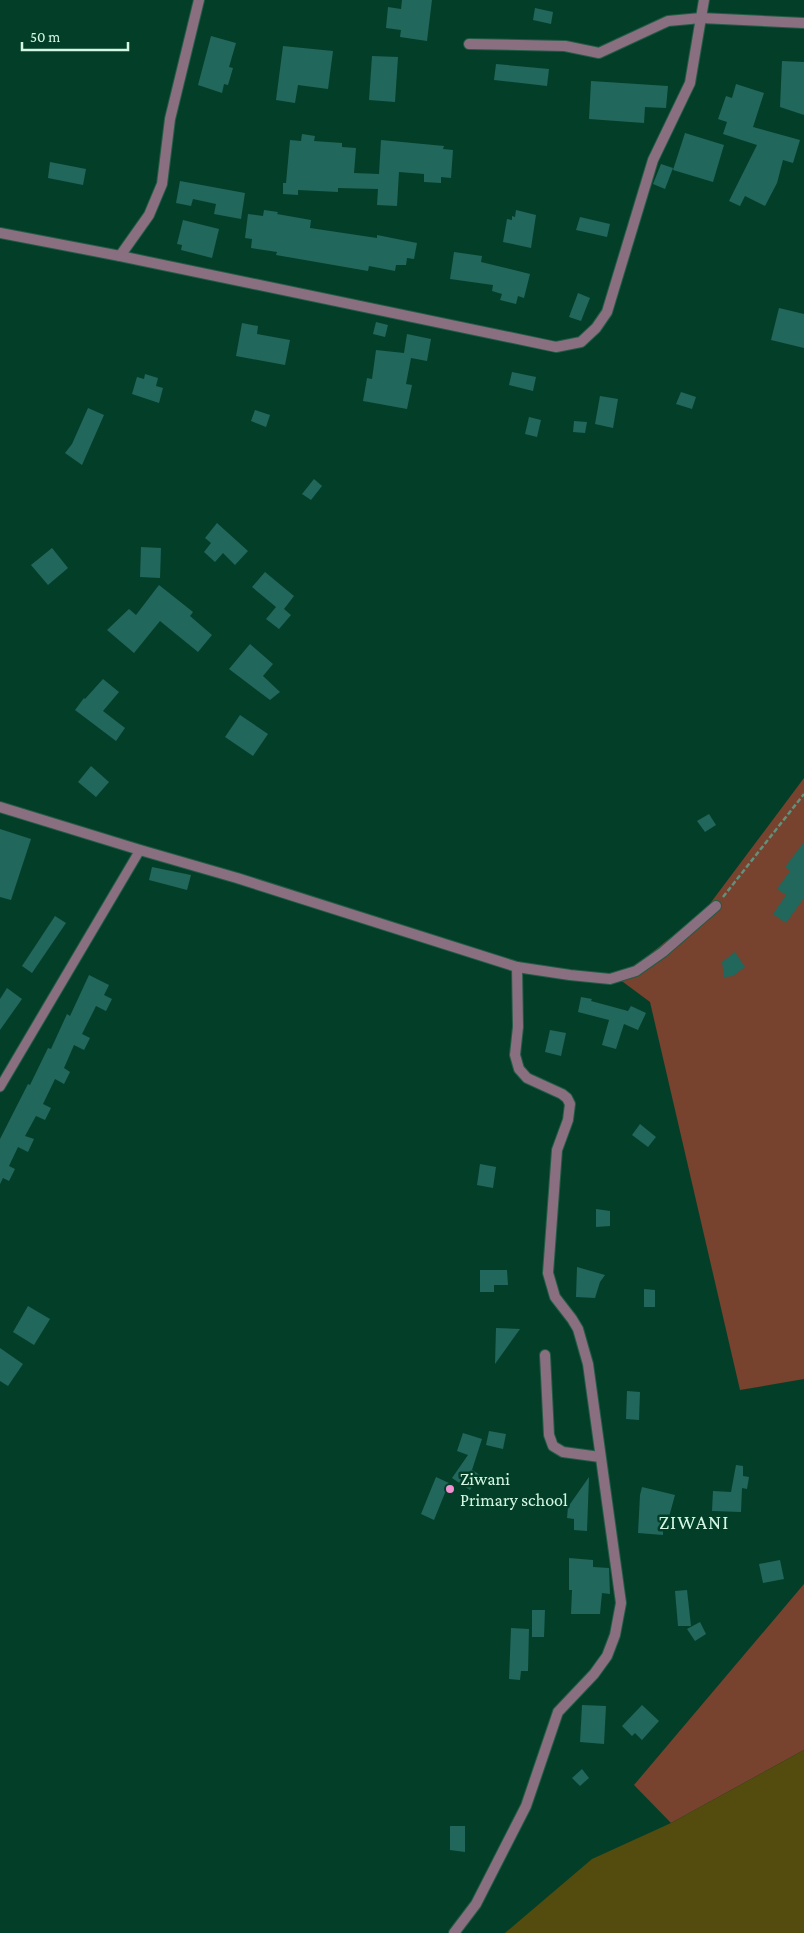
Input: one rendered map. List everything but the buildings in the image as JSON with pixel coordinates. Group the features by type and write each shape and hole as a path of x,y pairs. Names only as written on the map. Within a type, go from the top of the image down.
{"street":[{"path":"120,256 149,215 162,184 170,119 199,0"},
{"path":"0,233 120,256 556,347 581,342 596,328 607,312 653,160 690,83 704,0"},
{"path":"469,44 565,46 599,53 668,21 701,18 804,23"},
{"path":"0,807 237,878 517,967 578,976 610,979 645,966 716,906"},
{"path":"454,1933 476,1904 526,1806 558,1712 594,1674 607,1656 615,1635 621,1603 588,1364 583,1343 572,1318 555,1298 548,1273 557,1150 568,1120 570,1104 562,1094 527,1078 519,1069 516,1055 518,1027 517,967"},
{"path":"545,1355 549,1435 553,1446 563,1452 600,1457"}],"lane":[{"path":"0,1087 140,850"}],"path":[{"path":"716,906 804,794"}],"shaded area":[{"path":"804,778 804,1379 740,1390 650,1002 619,979 706,909"},
{"path":"804,1584 804,1750 671,1823 634,1785"},
{"path":"804,1750 804,1933 505,1933 592,1859 671,1823"}],"place":[{"name":"Ziwani Primary school","path":"450,1489"}],"district":[{"name":"ZIWANI","path":"694,1522"}]}
